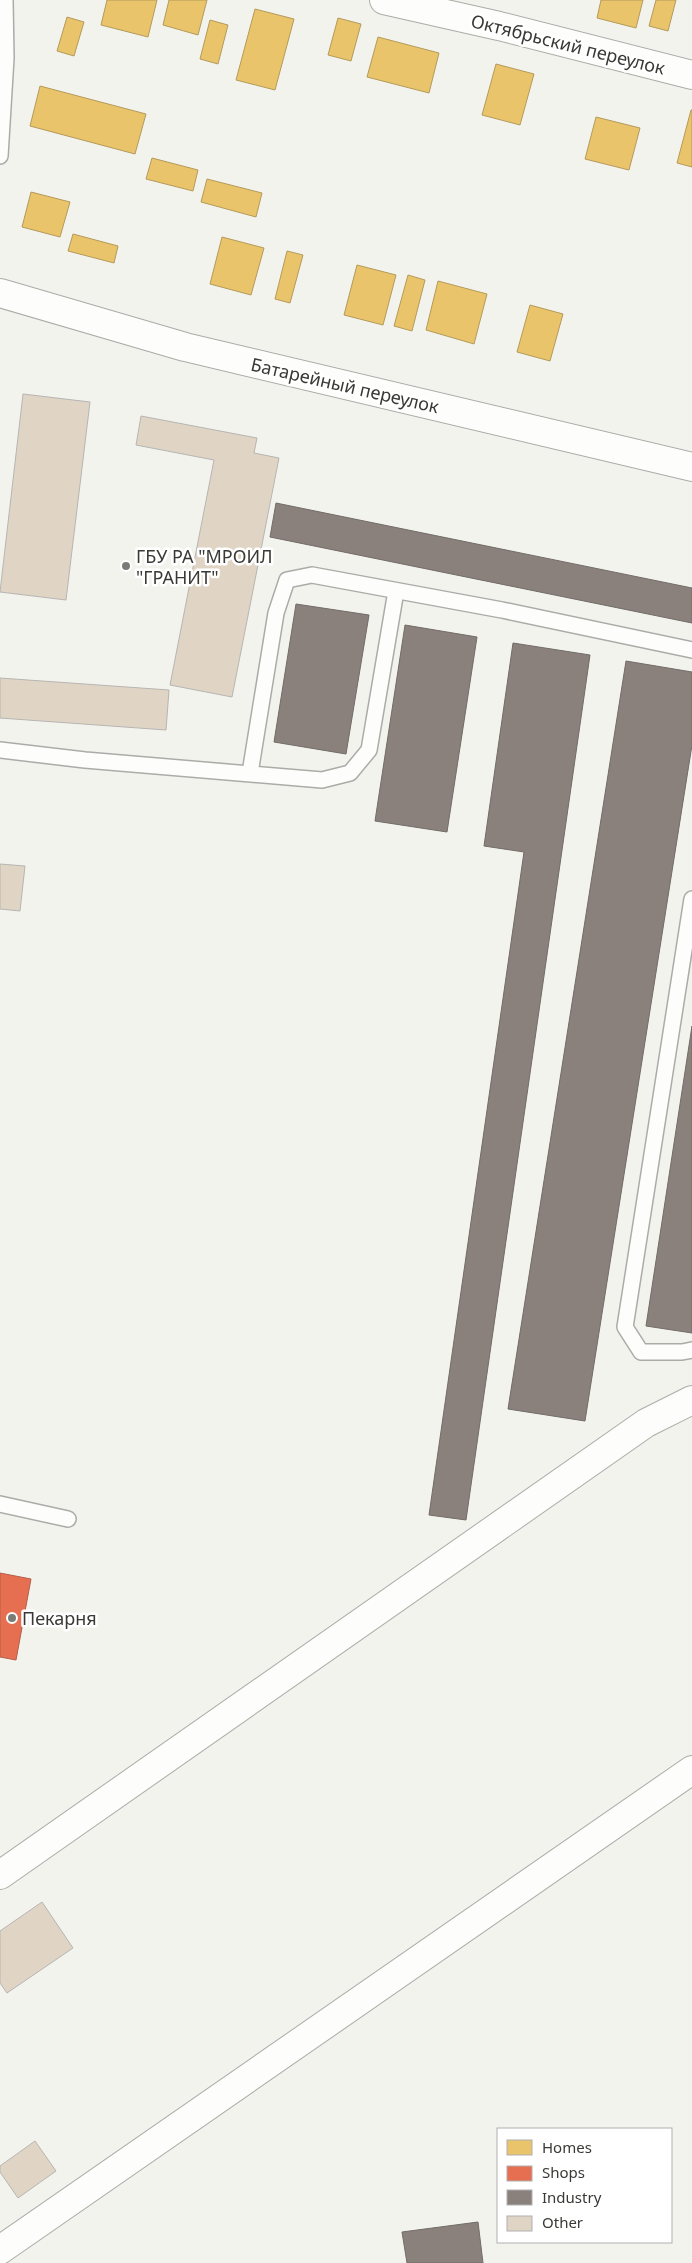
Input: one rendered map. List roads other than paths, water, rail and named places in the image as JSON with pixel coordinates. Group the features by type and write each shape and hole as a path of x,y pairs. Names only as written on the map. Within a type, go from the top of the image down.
{"street":[{"name":"Октябрьский переулок","path":"384,0 499,26 692,75"},
{"name":"Батарейный переулок","path":"0,293 185,347 692,468"},
{"path":"0,1875 646,1423 692,1400"},
{"path":"0,2250 692,1770"}],"lane":[{"path":"0,156 6,58 5,0"},
{"path":"250,773 276,613 287,580 312,575 502,610 692,650"},
{"path":"0,750 85,760 322,780 350,773 369,750 396,591"},
{"path":"692,899 624,1327 642,1352 682,1352 692,1350"},
{"path":"0,1504 68,1519"}],"place":[{"name":"ГБУ РА \"МРОИЛ \"ГРАНИТ\"","path":"126,566"},
{"name":"Пекарня","path":"12,1618"}]}
